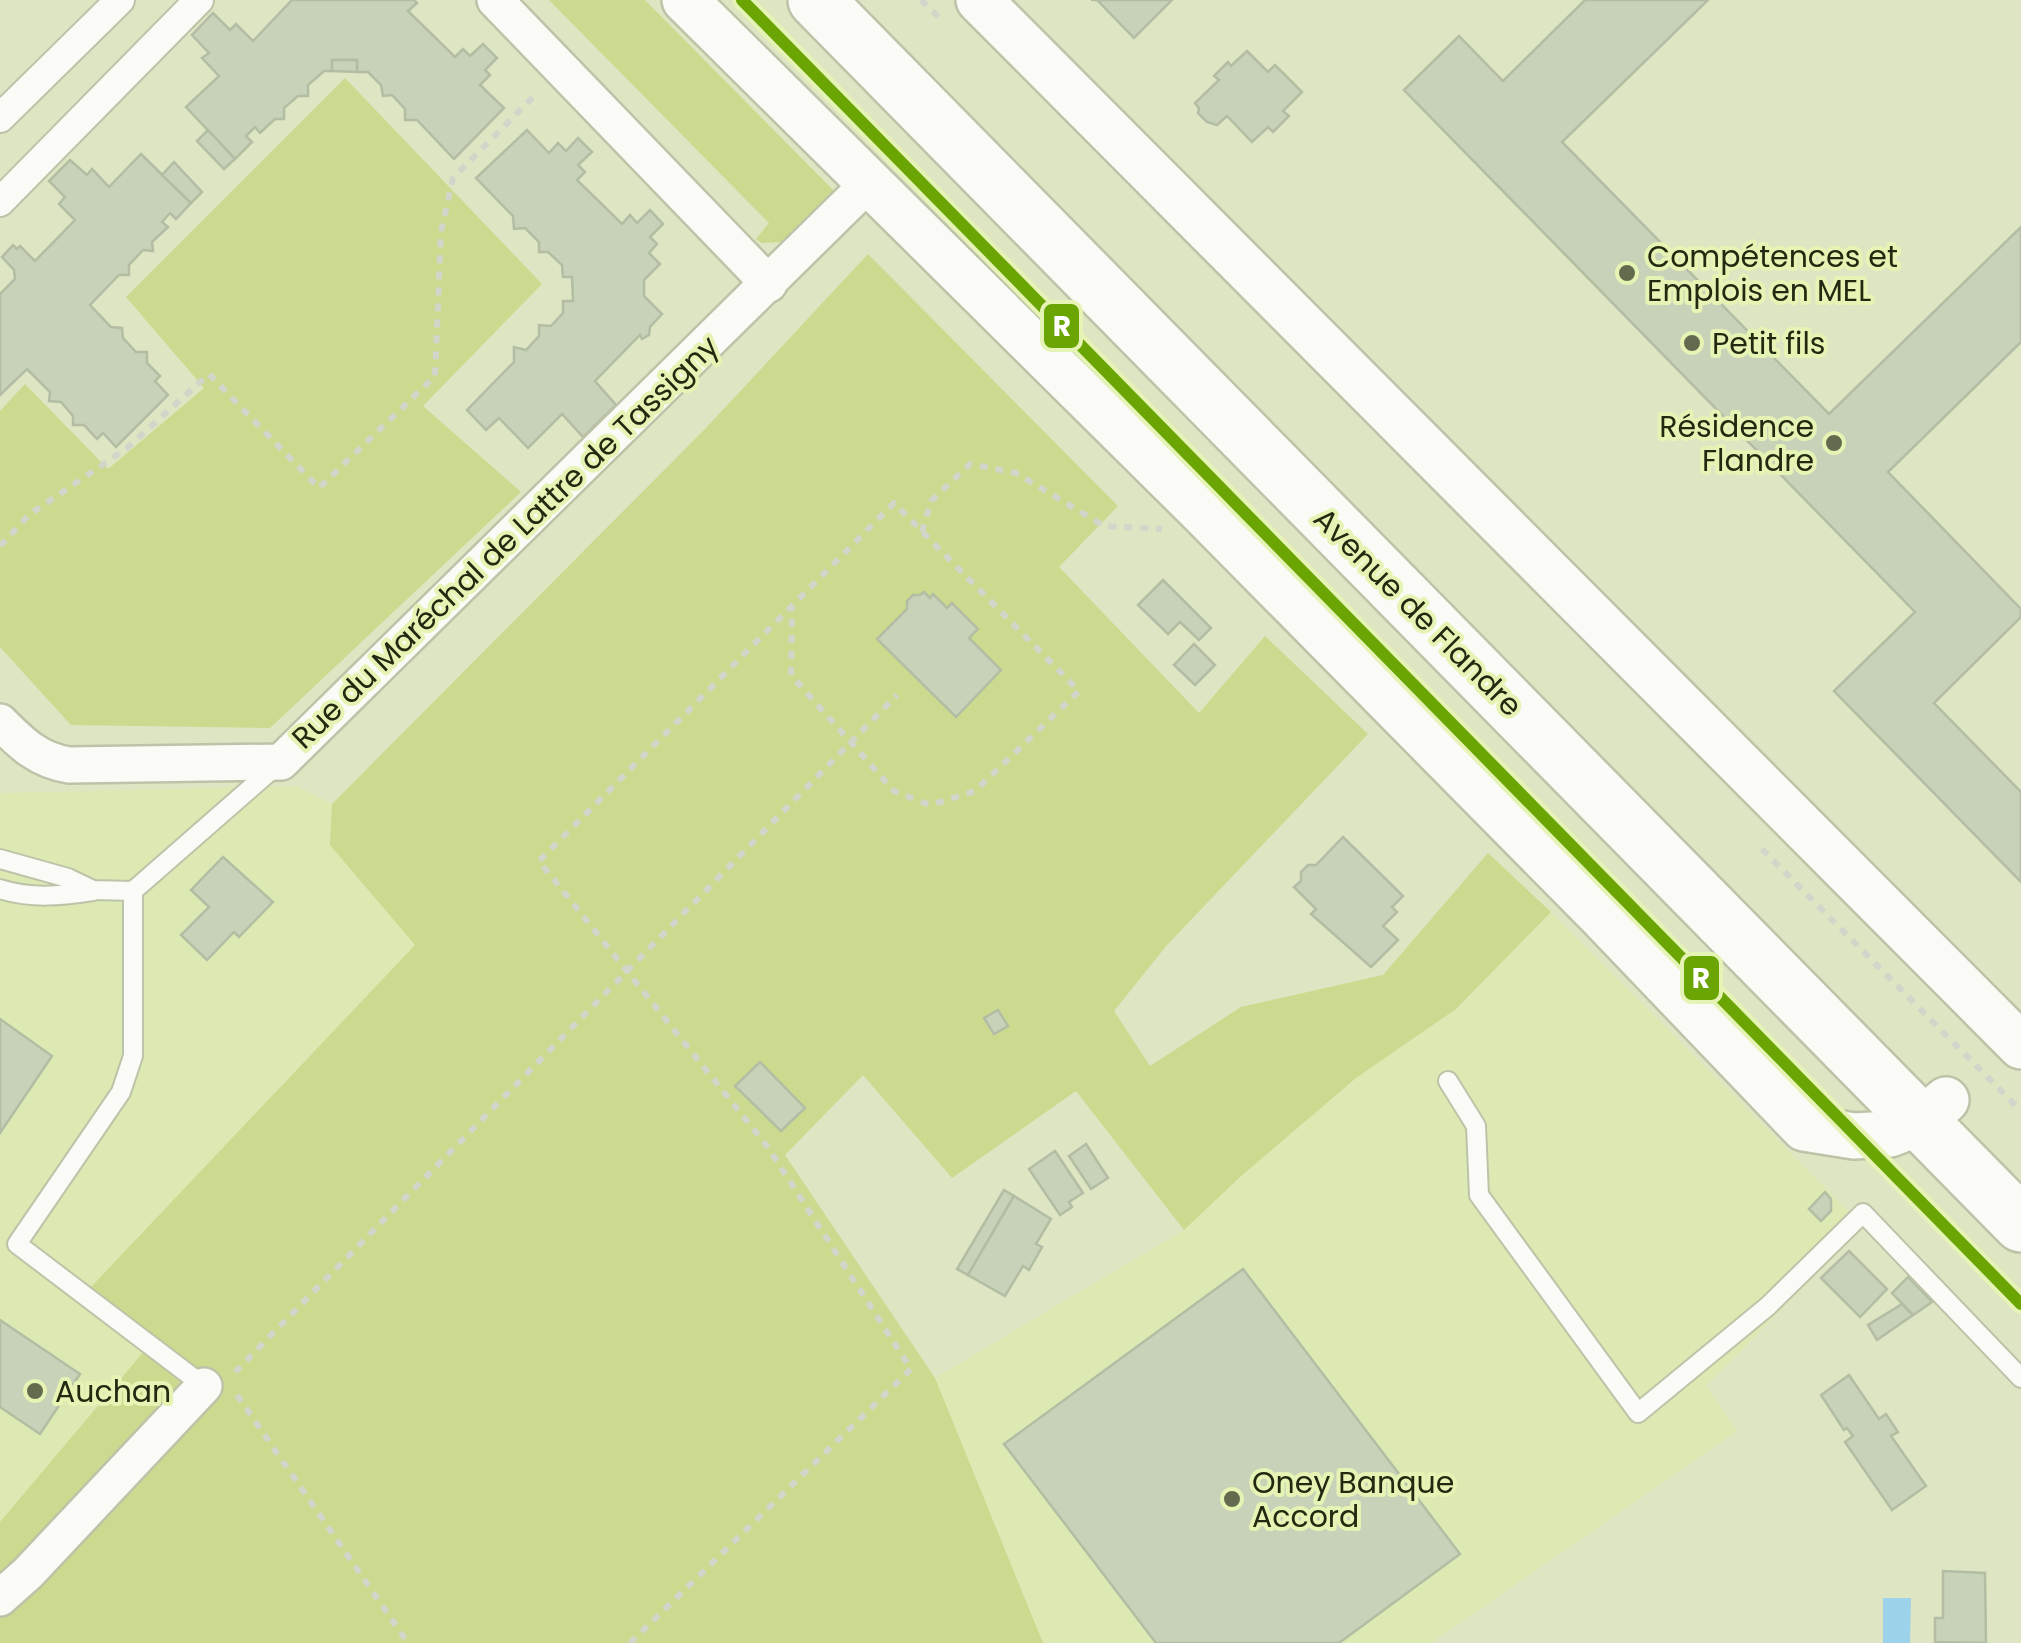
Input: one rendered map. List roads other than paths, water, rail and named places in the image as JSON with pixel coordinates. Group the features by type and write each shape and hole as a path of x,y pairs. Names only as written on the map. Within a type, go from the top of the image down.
{"main road":[{"name":"Avenue de Flandre","path":"816,0 1933,1111 2021,1172"},
{"name":"Avenue de Flandre","path":"863,0 1933,1111 2021,1224"}],"street":[{"path":"0,118 120,0"},
{"path":"0,202 198,0"},
{"path":"495,0 769,284"},
{"path":"685,0 1202,512 1804,1128 1841,1135 1878,1135 1908,1129 1933,1111"},
{"path":"979,0 2021,1046"},
{"name":"Rue du Maréchal de Lattre de Tassigny","path":"0,722 29,751 51,762 69,765 280,762 869,183"},
{"path":"0,1598 28,1574 204,1386"}],"lane":[{"path":"0,888 21,896 51,897 94,890 133,892 280,762"},
{"path":"0,859 68,878 94,890"},
{"path":"133,892 133,1056 121,1092 17,1244 204,1386"},
{"path":"1448,1081 1476,1126 1480,1195 1638,1413 1768,1306 1862,1214 2021,1378"}],"water":[{"path":"1883,1598 1911,1598 1910,1643 1883,1643"}],"place":[{"name":"Compétences et Emplois en MEL","path":"1627,273"},
{"name":"Petit fils","path":"1692,343"},
{"name":"Résidence Flandre","path":"1834,443"},
{"name":"Auchan","path":"35,1391"},
{"name":"Oney Banque Accord","path":"1232,1499"}]}
